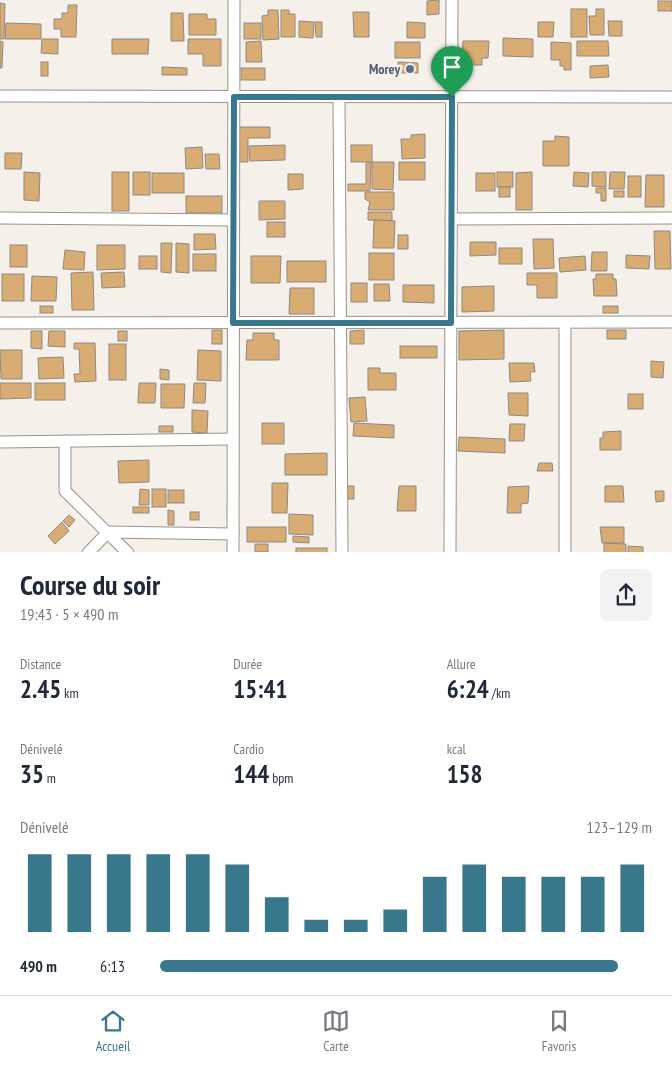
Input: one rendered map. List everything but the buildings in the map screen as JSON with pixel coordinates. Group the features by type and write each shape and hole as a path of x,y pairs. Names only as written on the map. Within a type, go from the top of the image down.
{"street":[{"path":"233,552 234,0"},
{"path":"450,552 452,0"},
{"path":"0,96 672,97"},
{"path":"339,97 342,552"},
{"path":"0,218 234,220"},
{"path":"451,219 672,218"},
{"path":"0,323 672,322"},
{"path":"565,323 565,552"},
{"path":"0,442 233,439"},
{"path":"65,441 65,491 128,552"},
{"path":"88,552 108,532 233,534"}],"place":[{"name":"Morey","path":"410,69"}],"route":[{"path":"234,97 452,97 451,323 233,323 234,97"}]}
